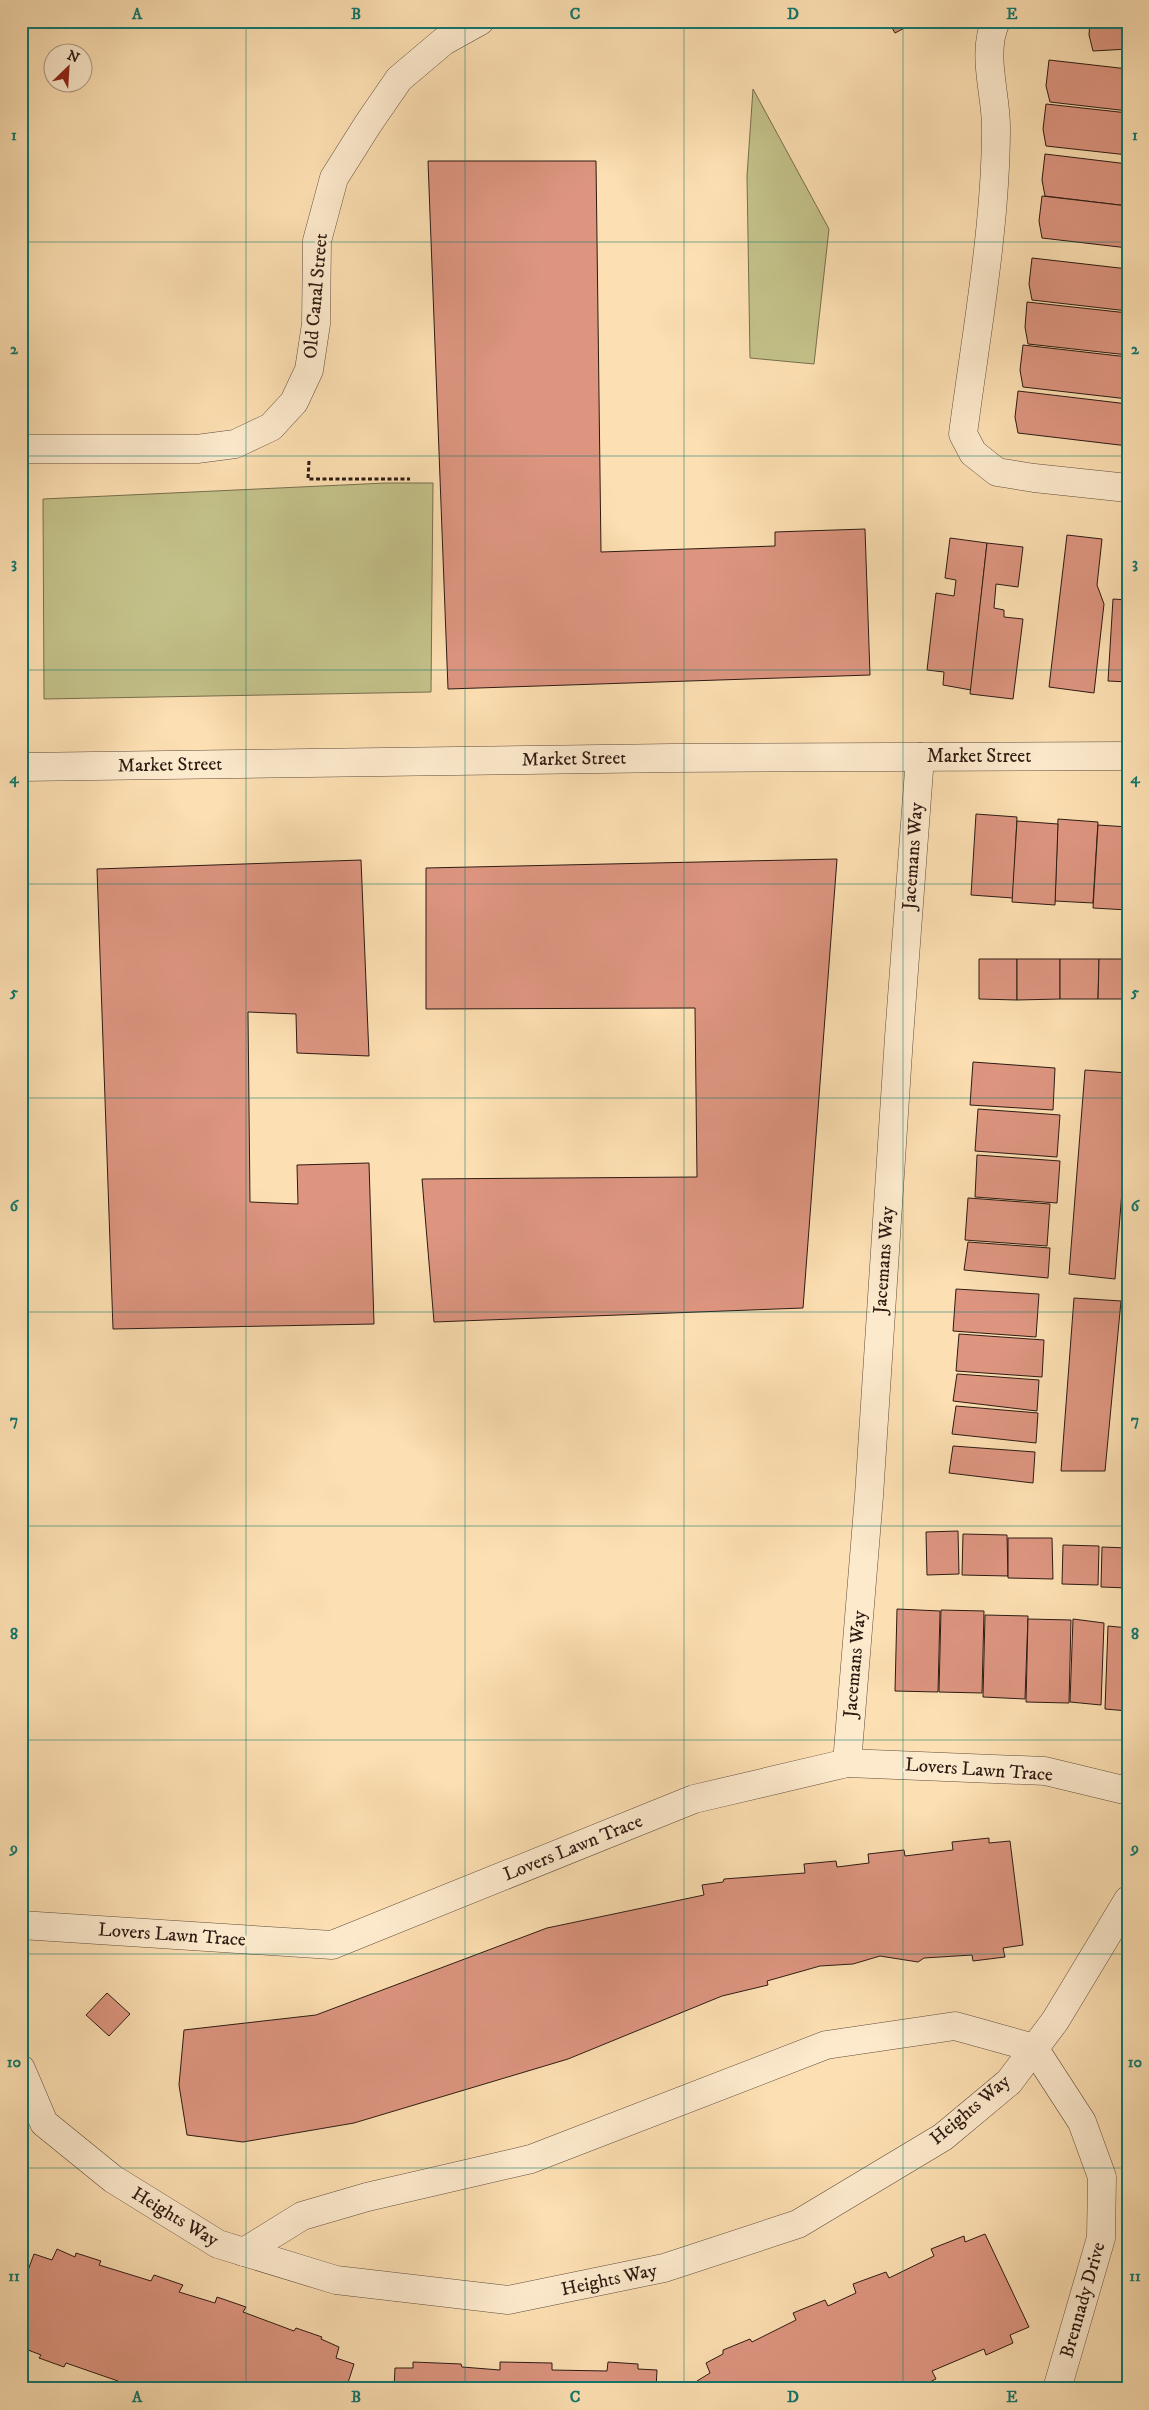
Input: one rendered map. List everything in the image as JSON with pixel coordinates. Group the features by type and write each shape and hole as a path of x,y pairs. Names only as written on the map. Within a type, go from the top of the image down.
{"street":[{"name":"Old Canal Street","path":"21,449 197,449 235,444 271,426 294,402 309,370 316,324 318,240 334,178 399,79 444,41 480,21"},
{"path":"996,21 990,32 990,56 996,126 992,207 963,434 973,452 997,472 1128,488"},
{"name":"Market Street","path":"21,767 920,756 1128,756"},
{"name":"Jacemans Way","path":"848,1763 869,1496 899,1038 920,756"},
{"name":"Lovers Lawn Trace","path":"21,1924 332,1945 694,1799 848,1763 1046,1771 1128,1791"},
{"name":"Heights Way","path":"21,2069 44,2123 113,2179 218,2244 336,2280 508,2300 664,2268 798,2224 943,2137 1009,2082 1055,2020 1128,1900"},
{"path":"244,2252 302,2216 367,2197 531,2159 826,2045 955,2026 1034,2048"},
{"name":"Brennady Drive","path":"1034,2048 1082,2122 1102,2177 1101,2238 1057,2389"}],"path":[{"path":"309,461 308,479 410,479"}],"shaded area":[{"path":"753,89 829,229 814,364 750,358 747,176"},
{"path":"386,483 433,483 431,692 44,699 43,499"}],"building":[{"path":"888,21 918,21 895,33"},
{"path":"1090,21 1128,21 1128,49 1093,51 1089,35"},
{"path":"1049,60 1128,69 1128,111 1050,102 1046,86"},
{"path":"1046,104 1128,113 1128,155 1046,146 1043,129"},
{"path":"1045,154 1128,164 1128,206 1045,196 1042,180"},
{"path":"428,161 596,161 601,552 775,546 775,532 865,529 870,675 448,689"},
{"path":"1042,196 1128,206 1128,248 1042,238 1039,221"},
{"path":"1032,258 1128,269 1128,311 1032,300 1029,284"},
{"path":"1027,302 1128,313 1128,355 1028,344 1025,327"},
{"path":"1023,345 1128,357 1128,399 1023,387 1020,370"},
{"path":"1018,391 1128,404 1128,446 1018,433 1015,417"},
{"path":"1067,535 1102,539 1097,585 1104,604 1094,693 1049,687"},
{"path":"950,538 987,543 971,690 943,685 944,672 927,670 936,593 954,596 956,580 945,578"},
{"path":"987,543 1023,547 1018,587 996,584 994,608 1004,610 1004,617 1023,619 1013,699 970,694"},
{"path":"1113,599 1128,600 1128,682 1108,681"},
{"path":"976,814 1017,817 1013,898 971,895"},
{"path":"1058,819 1098,822 1093,903 1055,901"},
{"path":"1017,821 1058,824 1055,905 1012,902"},
{"path":"1098,825 1128,827 1128,910 1093,908"},
{"path":"837,859 803,1308 434,1322 422,1179 697,1177 695,1008 426,1009 426,868"},
{"path":"361,860 369,1056 297,1053 296,1014 248,1012 250,1202 298,1204 297,1165 369,1163 374,1324 113,1329 97,869"},
{"path":"979,959 1017,959 1017,1000 979,999"},
{"path":"1017,959 1060,959 1060,999 1017,1000"},
{"path":"1060,959 1099,959 1098,999 1060,999"},
{"path":"1099,959 1128,959 1128,999 1098,999"},
{"path":"973,1062 1055,1068 1053,1110 970,1105"},
{"path":"1085,1070 1128,1073 1128,1116 1115,1279 1069,1274"},
{"path":"978,1109 1060,1115 1057,1157 975,1151"},
{"path":"977,1155 1060,1161 1057,1203 975,1197"},
{"path":"968,1198 1050,1204 1047,1246 965,1240"},
{"path":"968,1242 1050,1248 1048,1278 964,1270"},
{"path":"956,1289 1039,1294 1036,1337 953,1331"},
{"path":"1074,1298 1121,1301 1105,1471 1061,1471"},
{"path":"959,1334 1044,1340 1042,1377 956,1371"},
{"path":"957,1374 1039,1380 1037,1411 953,1401"},
{"path":"956,1406 1038,1413 1036,1443 952,1434"},
{"path":"953,1446 1035,1452 1033,1483 949,1473"},
{"path":"958,1531 959,1574 927,1575 926,1532"},
{"path":"963,1534 1007,1535 1008,1576 962,1575"},
{"path":"1008,1538 1052,1538 1053,1579 1008,1578"},
{"path":"1063,1545 1099,1546 1098,1585 1062,1584"},
{"path":"1102,1547 1128,1548 1128,1588 1101,1587"},
{"path":"897,1609 940,1611 938,1692 895,1691"},
{"path":"941,1610 984,1611 982,1693 939,1692"},
{"path":"985,1615 1028,1616 1025,1699 983,1697"},
{"path":"1028,1619 1071,1620 1069,1703 1026,1702"},
{"path":"1073,1619 1104,1623 1101,1705 1070,1702"},
{"path":"1108,1626 1128,1628 1128,1711 1105,1709"},
{"path":"989,1838 989,1843 1010,1841 1023,1945 1003,1948 1005,1957 973,1961 972,1955 924,1958 918,1962 880,1956 853,1964 820,1966 767,1981 768,1985 722,1996 568,2059 354,2123 243,2142 187,2135 179,2085 184,2030 316,2015 547,1928 704,1895 702,1885 723,1882 724,1879 805,1873 804,1864 836,1861 837,1867 869,1863 868,1854 904,1850 905,1856 953,1850 952,1842"},
{"path":"107,1993 130,2014 109,2036 86,2015"},
{"path":"985,2234 1029,2327 1010,2335 1013,2343 986,2355 984,2349 932,2371 936,2379 915,2389 908,2389 905,2383 895,2389 701,2389 697,2381 710,2373 706,2363 723,2354 723,2350 750,2339 752,2342 796,2320 793,2313 825,2300 828,2306 856,2293 853,2284 886,2272 889,2278 934,2256 931,2249 964,2236 965,2242"},
{"path":"57,2249 75,2257 76,2253 101,2261 99,2265 151,2281 154,2275 183,2285 179,2292 215,2303 217,2297 246,2307 243,2312 294,2331 296,2328 322,2337 321,2339 339,2347 336,2358 354,2364 346,2389 120,2389 115,2387 118,2381 66,2363 64,2367 39,2358 41,2355 23,2348 26,2336 21,2334 21,2289 34,2254 52,2260"},
{"path":"413,2362 461,2364 462,2367 500,2370 500,2362 552,2363 552,2370 607,2371 608,2362 638,2364 638,2369 657,2370 656,2389 394,2389 395,2368 413,2368"}]}
